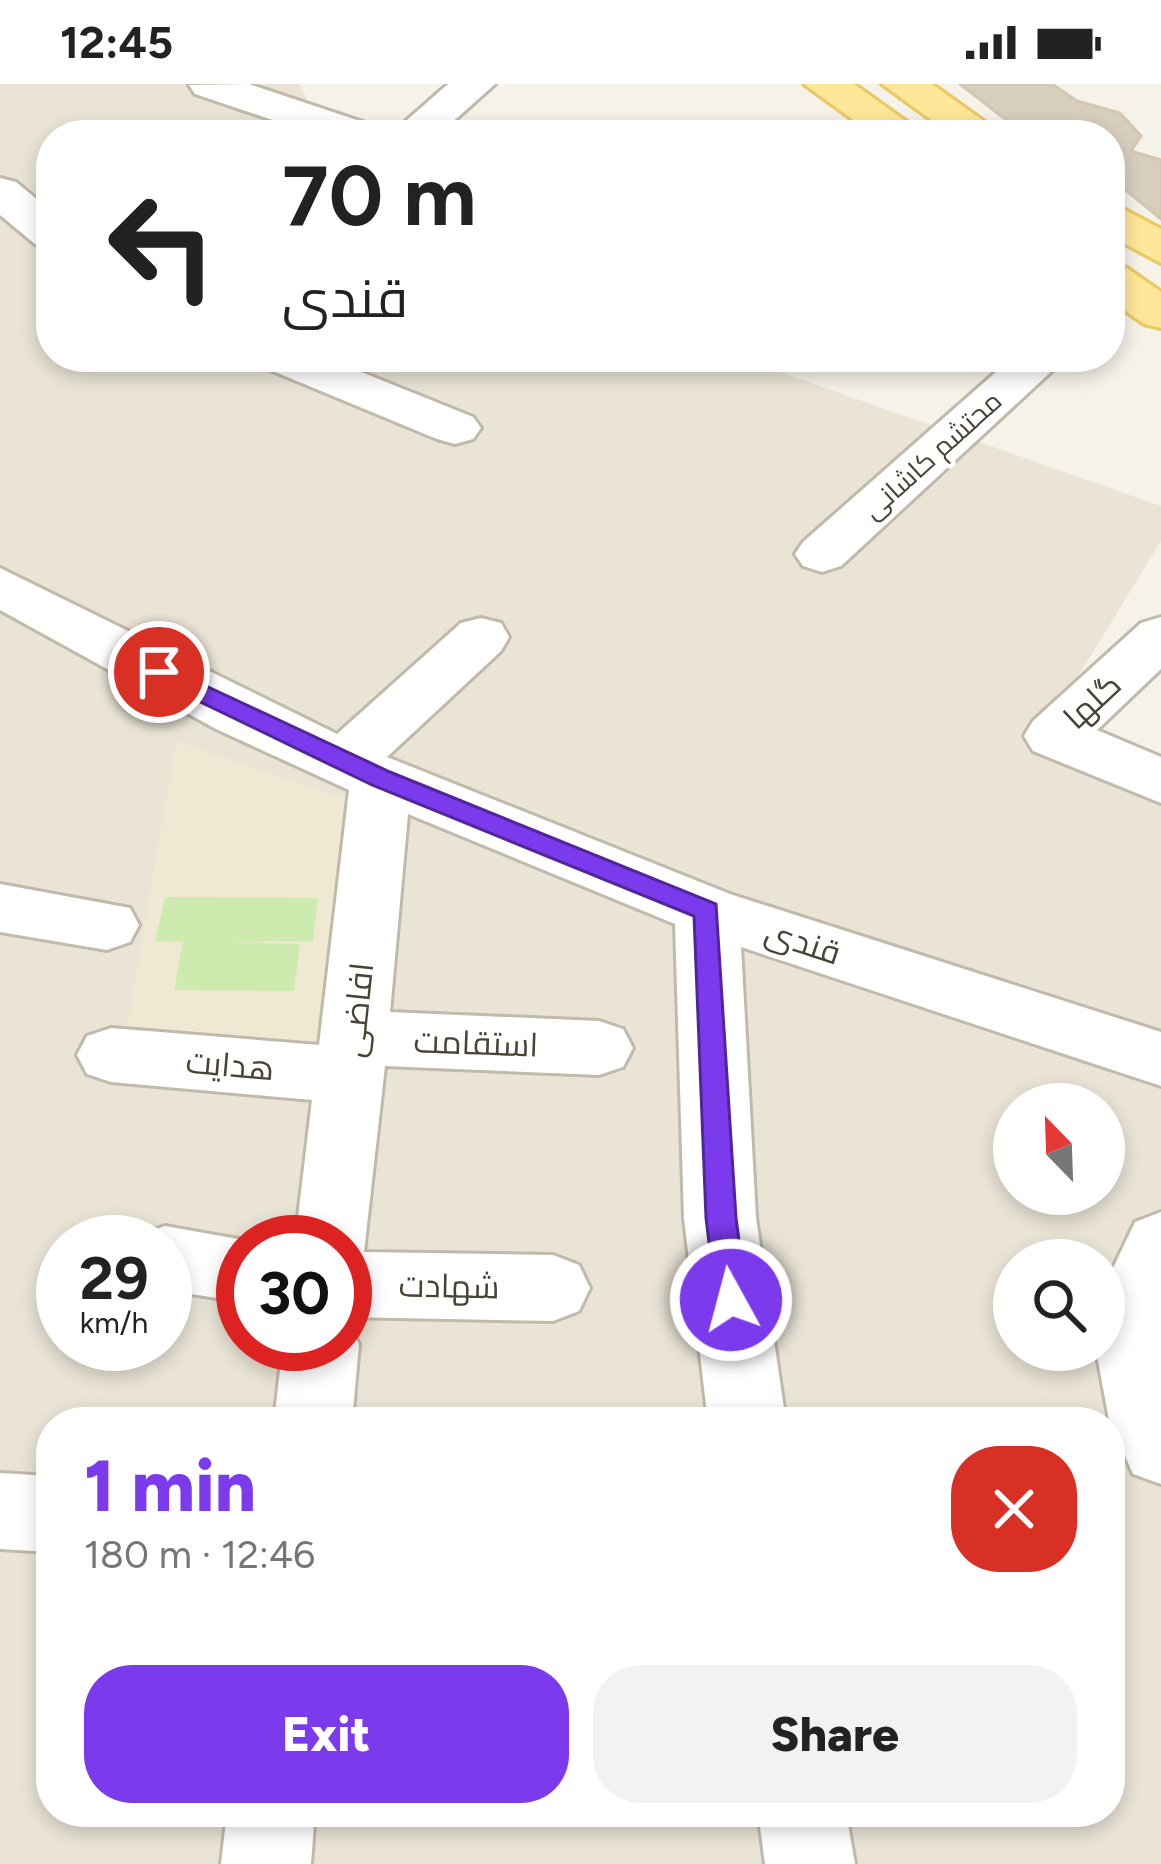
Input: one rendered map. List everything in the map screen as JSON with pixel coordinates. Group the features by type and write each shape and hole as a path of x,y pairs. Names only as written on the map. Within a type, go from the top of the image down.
{"main road":[{"path":"903,84 958,120"},
{"path":"819,85 878,120"},
{"path":"1125,226 1161,249"},
{"path":"1125,293 1161,314"}],"street":[{"path":"430,120 474,84"},
{"path":"210,85 316,120"},
{"path":"0,192 36,222"},
{"path":"317,372 455,428"},
{"name":"محتشم کاشانی","path":"822,554 1025,372"},
{"name":"قندی","path":"0,586 237,714 707,911 1161,1059"},
{"name":"گلها","path":"1161,636 1054,736 1161,781"},
{"path":"363,770 481,637"},
{"name":"افاضی","path":"335,1215 352,1056 363,770"},
{"path":"0,908 106,925"},
{"path":"707,911 721,1218 745,1407"},
{"name":"استقامت","path":"352,1056 599,1048"},
{"name":"هدایت","path":"111,1055 352,1056"},
{"path":"1161,1244 1128,1316 1148,1420 1161,1448"},
{"name":"شهادت","path":"372,1284 553,1288"},
{"path":"315,1407 318,1371"},
{"path":"0,1511 36,1513"},
{"path":"266,1864 270,1827"},
{"path":"804,1827 810,1864"}],"shaded area":[{"path":"0,84 300,84 316,120 36,120 36,372 780,372 1161,506 1161,541 1035,747 1161,805 1161,1864 0,1864"},
{"path":"176,741 366,806 337,1061 124,1045"}],"green space":[{"path":"165,897 318,898 313,941 228,942 300,944 294,991 174,990 183,942 155,941"}],"building":[{"path":"960,84 1052,84 1077,101 1120,113 1141,136 1131,151 1161,160 1161,219 1125,189 1125,120 1006,120"}],"route":[{"path":"159,672 237,714 381,779 707,911 721,1218 731,1300"}]}
